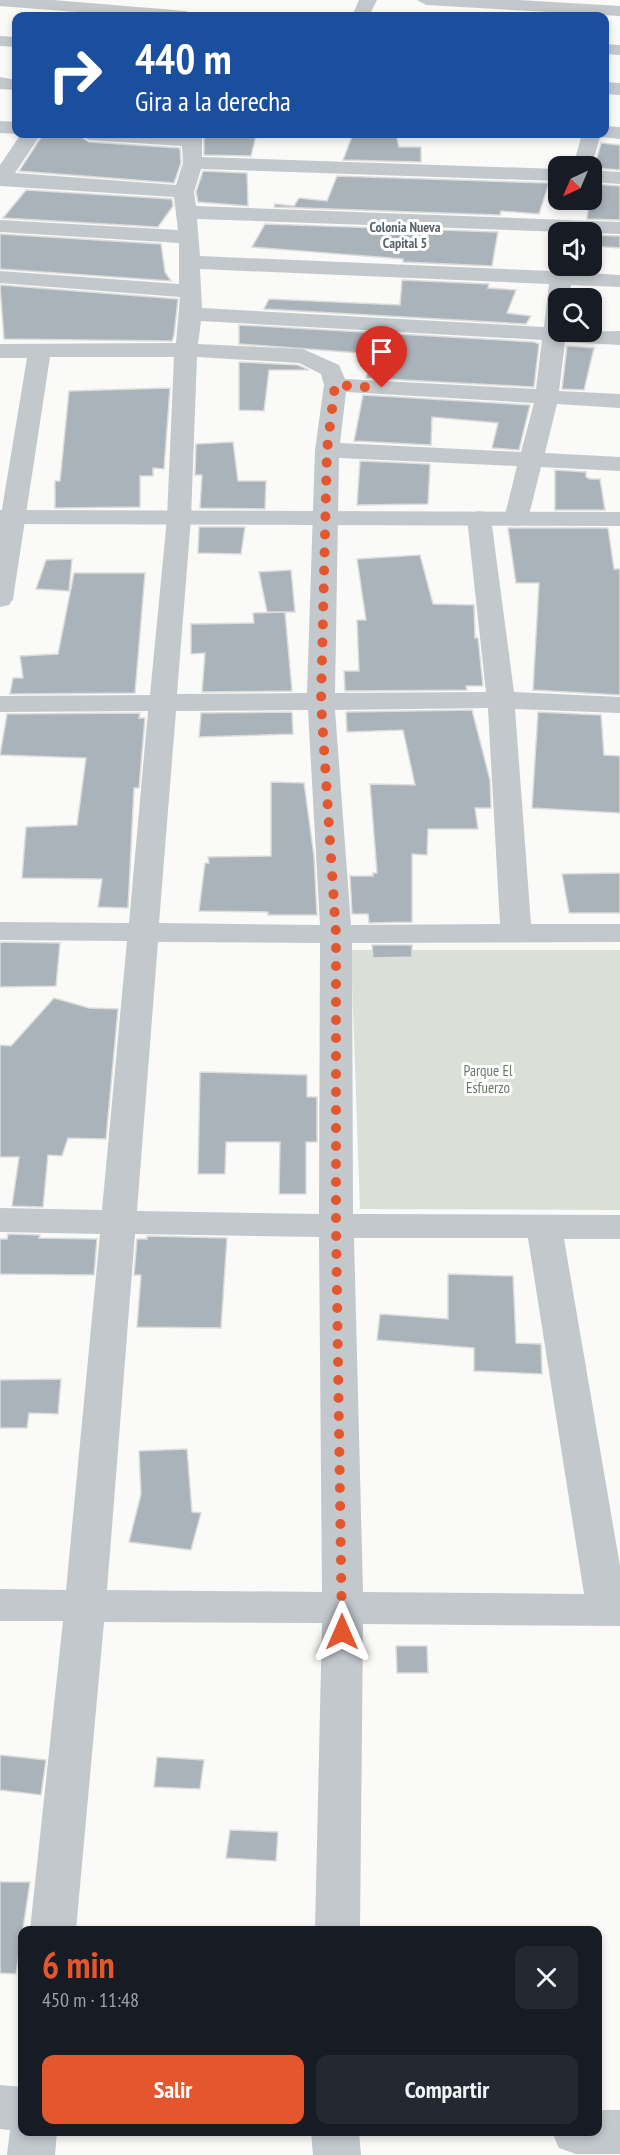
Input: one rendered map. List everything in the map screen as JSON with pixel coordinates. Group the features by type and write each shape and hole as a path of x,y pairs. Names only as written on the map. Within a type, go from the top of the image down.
{"street":[{"path":"426,0 609,10"},
{"path":"0,1 146,12"},
{"path":"28,138 0,178 185,202 572,222"},
{"path":"123,138 192,146 548,174"},
{"path":"586,156 590,138"},
{"path":"53,1926 85,1606 179,518 186,350 191,314 191,262 185,202 192,146"},
{"path":"602,177 620,178"},
{"path":"0,226 189,237"},
{"path":"602,226 620,228"},
{"path":"191,262 548,272"},
{"path":"587,276 620,281"},
{"path":"0,278 190,291"},
{"path":"191,314 548,334"},
{"path":"602,337 620,338"},
{"path":"516,519 548,398 553,342"},
{"path":"0,599 8,517 40,350"},
{"path":"0,351 186,350 303,356 331,370 335,385 327,450 321,702 336,934 336,1226 343,1609 338,1926"},
{"path":"335,385 620,401"},
{"path":"327,450 620,464"},
{"path":"8,517 620,519"},
{"path":"479,518 501,700 516,933"},
{"path":"0,704 501,700 620,705"},
{"path":"0,931 336,934 620,933"},
{"path":"0,1220 336,1226 620,1227"},
{"path":"0,1605 614,1610 544,1227"},
{"path":"0,2107 18,2109"},
{"path":"602,2132 620,2132"},
{"path":"31,2155 33,2136"},
{"path":"335,2136 337,2155"}],"green space":[{"name":"Parque El Esfuerzo","path":"351,950 620,950 620,1210 360,1209"}],"building":[{"path":"40,138 83,138 89,142 180,148 181,163 174,183 19,171"},
{"path":"204,138 256,138 251,156 204,155"},
{"path":"351,138 397,138 399,147 421,147 421,162 343,160"},
{"path":"601,143 620,145 620,170 602,169 602,156 597,156"},
{"path":"203,171 247,173 248,206 198,202 196,192"},
{"path":"337,176 548,183 539,214 501,211 500,215 274,207 275,204 294,206 299,198 327,201"},
{"path":"602,185 620,186 620,220 587,219 588,210 602,210"},
{"path":"26,190 172,199 173,206 158,227 3,218"},
{"path":"265,224 498,232 492,266 403,262 403,259 252,247"},
{"path":"0,234 161,244 165,272 171,281 0,269"},
{"path":"602,235 620,236 620,248 602,247"},
{"path":"402,280 489,284 488,288 516,290 507,313 531,316 526,324 264,309 269,299 400,305"},
{"path":"0,285 178,299 174,335 172,341 4,339"},
{"path":"239,325 534,342 539,344 534,387 366,378 373,354 239,344"},
{"path":"567,346 594,348 584,390 562,389"},
{"path":"239,362 298,365 309,370 269,370 264,411 239,410"},
{"path":"170,388 164,469 153,468 153,476 140,476 140,507 55,508 55,481 60,481 69,391"},
{"path":"363,395 530,405 519,450 492,448 498,423 432,417 431,445 354,441"},
{"path":"233,442 238,481 266,481 265,509 200,508 202,475 195,475 196,444"},
{"path":"360,461 430,464 428,504 357,505"},
{"path":"555,470 586,472 586,477 590,479 600,479 605,510 555,510"},
{"path":"199,527 245,527 241,554 198,553"},
{"path":"508,528 608,528 614,569 620,569 620,695 533,690 539,583 516,583"},
{"path":"420,555 433,604 474,605 475,638 478,638 483,686 466,686 467,690 345,691 344,671 359,671 357,620 366,620 357,559"},
{"path":"72,559 69,591 36,589 46,560"},
{"path":"291,570 295,612 267,612 259,572"},
{"path":"74,573 145,573 135,693 10,694 13,678 23,678 20,656 58,654"},
{"path":"285,612 292,691 202,692 205,653 191,654 191,624 254,623 253,613"},
{"path":"472,710 490,780 491,808 475,808 478,829 428,829 427,855 412,854 412,922 369,923 368,914 352,914 350,876 373,876 373,873 377,873 370,784 415,785 403,730 347,732 346,712"},
{"path":"292,712 293,734 199,737 201,713"},
{"path":"538,712 601,715 604,755 620,756 620,813 532,808"},
{"path":"140,713 139,718 145,718 139,788 134,788 128,908 98,907 102,879 22,878 26,827 77,825 86,758 0,755 7,714"},
{"path":"271,782 304,783 314,856 317,915 199,911 205,863 209,863 208,857 271,856"},
{"path":"620,873 620,913 569,913 562,874"},
{"path":"0,942 60,943 56,986 0,987"},
{"path":"372,945 412,945 412,957 373,958"},
{"path":"54,998 89,1008 118,1009 106,1139 68,1138 62,1156 48,1155 43,1207 12,1206 19,1157 0,1157 0,1045 11,1046"},
{"path":"200,1072 307,1075 307,1097 317,1097 317,1142 306,1142 306,1194 279,1194 280,1142 226,1142 225,1174 198,1174"},
{"path":"8,1234 40,1235 39,1238 97,1239 94,1275 0,1274 0,1239 7,1239"},
{"path":"147,1236 227,1238 221,1328 137,1327 141,1275 134,1275 137,1239 147,1239"},
{"path":"448,1274 513,1276 516,1343 541,1344 542,1374 474,1371 474,1348 377,1340 380,1314 448,1319"},
{"path":"61,1379 58,1414 29,1413 27,1428 0,1428 0,1380"},
{"path":"187,1449 192,1512 201,1513 191,1550 129,1542 141,1494 139,1451"},
{"path":"396,1646 427,1646 428,1673 397,1673"},
{"path":"0,1755 46,1760 41,1795 0,1790"},
{"path":"157,1757 204,1760 200,1789 154,1787"},
{"path":"230,1830 278,1832 276,1861 226,1858"},
{"path":"0,1882 30,1882 23,1926 18,1926 16,1974 0,1973"}],"district":[{"name":"Colonia Nueva Capital 5","path":"405,236"}],"route":[{"path":"342,1632 336,1226 336,934 321,702 327,450 335,385 382,388"}]}
